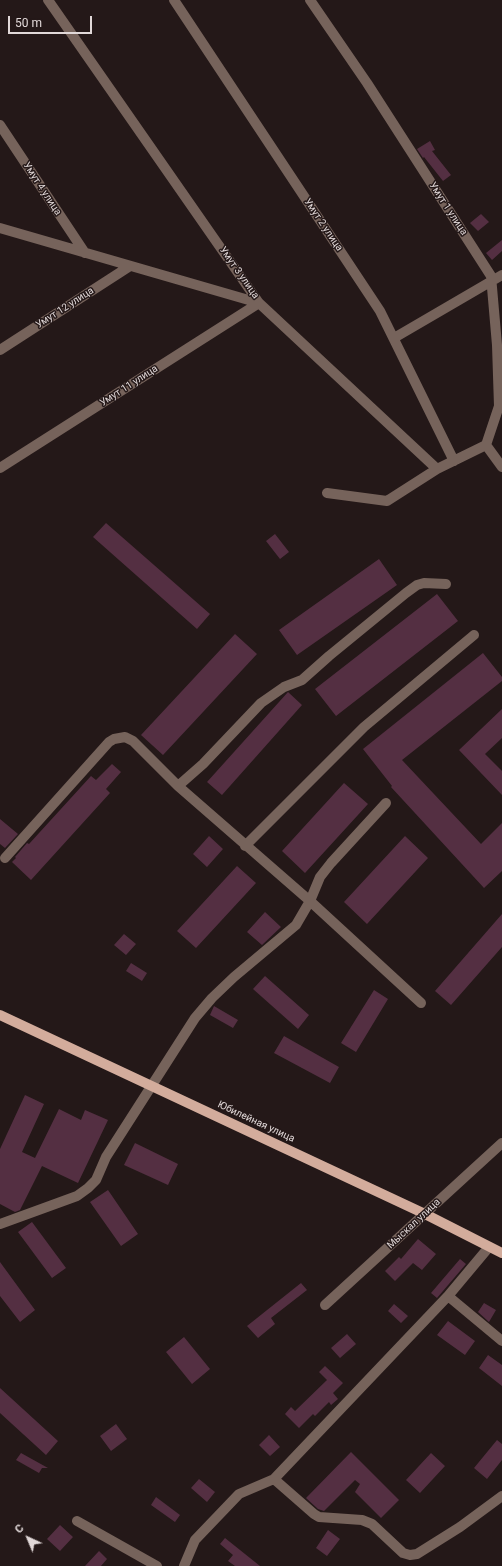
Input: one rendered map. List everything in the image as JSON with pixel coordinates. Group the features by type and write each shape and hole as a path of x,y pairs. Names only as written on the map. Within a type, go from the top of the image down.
{"main road":[{"name":"Юбилейная улица","path":"0,1015 425,1214 502,1253"}],"street":[{"name":"Умут 3 улица","path":"48,0 259,303 437,469"},
{"name":"Умут 2 улица","path":"174,0 380,311 454,461"},
{"name":"Умут 1 улица","path":"310,0 368,83 491,276 497,345 499,406 486,445"},
{"name":"Умут 4 улица","path":"0,125 85,252"},
{"path":"2,230 85,252 259,303"},
{"name":"Умут 12 улица","path":"0,350 130,266"},
{"path":"394,338 502,275"},
{"name":"Умут 11 улица","path":"0,468 259,303"},
{"path":"327,493 387,501 437,469 486,445 502,467"},
{"path":"178,786 208,760 261,703 284,687 302,680 406,593 417,585 424,583 446,584"},
{"path":"245,846 364,727 474,635"},
{"path":"5,858 109,742 114,739 125,737 129,739 178,786 245,846 310,901 421,1003"},
{"path":"0,1224 78,1196 96,1180 106,1157 195,1018 212,998 234,977 296,925 310,901 320,877 386,803"},
{"name":"Мыскал улица","path":"325,1305 502,1143"},
{"path":"184,1566 195,1540 239,1494 274,1479 448,1296 489,1247"},
{"path":"448,1296 502,1341"},
{"path":"274,1479 319,1517 362,1520 372,1524 403,1554 410,1556 417,1554 460,1527 502,1496"},
{"path":"77,1521 157,1566"}],"building":[{"path":"430,141 435,150 432,151 451,175 443,181 417,149"},
{"path":"481,214 489,222 478,231 470,223"},
{"path":"502,240 502,251 492,260 486,253"},
{"path":"106,523 210,614 197,629 93,537"},
{"path":"275,534 289,552 280,559 266,541"},
{"path":"379,559 397,585 297,655 279,630"},
{"path":"437,594 458,621 336,716 315,689"},
{"path":"235,634 257,654 163,755 141,735"},
{"path":"483,653 502,677 502,681 402,760 481,844 502,823 502,871 484,888 391,787 392,786 363,749"},
{"path":"288,692 302,705 222,795 207,782"},
{"path":"502,709 502,738 485,754 502,771 502,795 459,750"},
{"path":"112,764 121,772 106,789 110,793 31,880 12,862 16,858 15,857 27,843 29,844 91,776 96,780"},
{"path":"344,783 368,804 305,873 282,851"},
{"path":"0,819 18,834 5,848 0,844"},
{"path":"209,836 223,849 207,867 193,854"},
{"path":"405,836 428,858 367,924 344,902"},
{"path":"237,866 256,883 196,948 177,931"},
{"path":"265,912 281,927 262,945 247,932"},
{"path":"502,914 502,947 451,1005 435,991"},
{"path":"124,934 136,944 126,955 114,945"},
{"path":"131,963 147,973 142,981 126,971"},
{"path":"265,976 309,1015 298,1029 253,989"},
{"path":"374,990 388,999 356,1052 341,1043"},
{"path":"214,1006 238,1020 233,1028 210,1015"},
{"path":"284,1036 339,1067 330,1083 274,1053"},
{"path":"25,1095 44,1104 22,1152 35,1158 59,1109 81,1120 85,1110 108,1120 78,1183 42,1166 20,1210 15,1212 0,1204 0,1149"},
{"path":"135,1143 178,1164 168,1185 124,1165"},
{"path":"108,1190 138,1234 121,1246 90,1202"},
{"path":"32,1222 66,1268 52,1278 18,1232"},
{"path":"418,1239 436,1254 422,1270 413,1263 395,1281 385,1271 399,1257 401,1259"},
{"path":"460,1259 466,1264 437,1298 431,1293"},
{"path":"0,1262 35,1310 20,1322 0,1296"},
{"path":"301,1283 307,1290 271,1318 275,1324 258,1338 247,1326"},
{"path":"484,1303 496,1310 489,1322 478,1312"},
{"path":"394,1304 408,1316 401,1323 388,1311"},
{"path":"448,1321 475,1341 465,1355 437,1335"},
{"path":"347,1334 356,1344 340,1358 331,1348"},
{"path":"184,1337 210,1369 192,1384 166,1352"},
{"path":"488,1355 502,1365 502,1386 479,1368"},
{"path":"325,1366 343,1383 333,1393 338,1399 331,1405 329,1402 315,1416 313,1414 299,1428 285,1414 291,1407 295,1411 327,1380 319,1372"},
{"path":"0,1388 58,1441 46,1455 0,1413"},
{"path":"116,1424 127,1439 111,1451 100,1436"},
{"path":"269,1435 280,1447 270,1456 259,1445"},
{"path":"497,1440 502,1444 502,1460 487,1479 474,1468"},
{"path":"351,1452 399,1500 381,1518 355,1492 360,1484 355,1480 324,1511 318,1509 306,1498"},
{"path":"21,1453 48,1468 42,1468 39,1473 16,1460"},
{"path":"431,1453 445,1466 420,1493 406,1480"},
{"path":"199,1479 215,1492 207,1502 191,1488"},
{"path":"156,1497 180,1515 175,1522 151,1505"},
{"path":"60,1525 73,1537 60,1551 47,1539"},
{"path":"328,1530 340,1539 327,1556 316,1548"},
{"path":"225,1538 260,1566 235,1566 228,1561 233,1555 220,1544"},
{"path":"99,1551 107,1559 101,1566 85,1566"}]}
